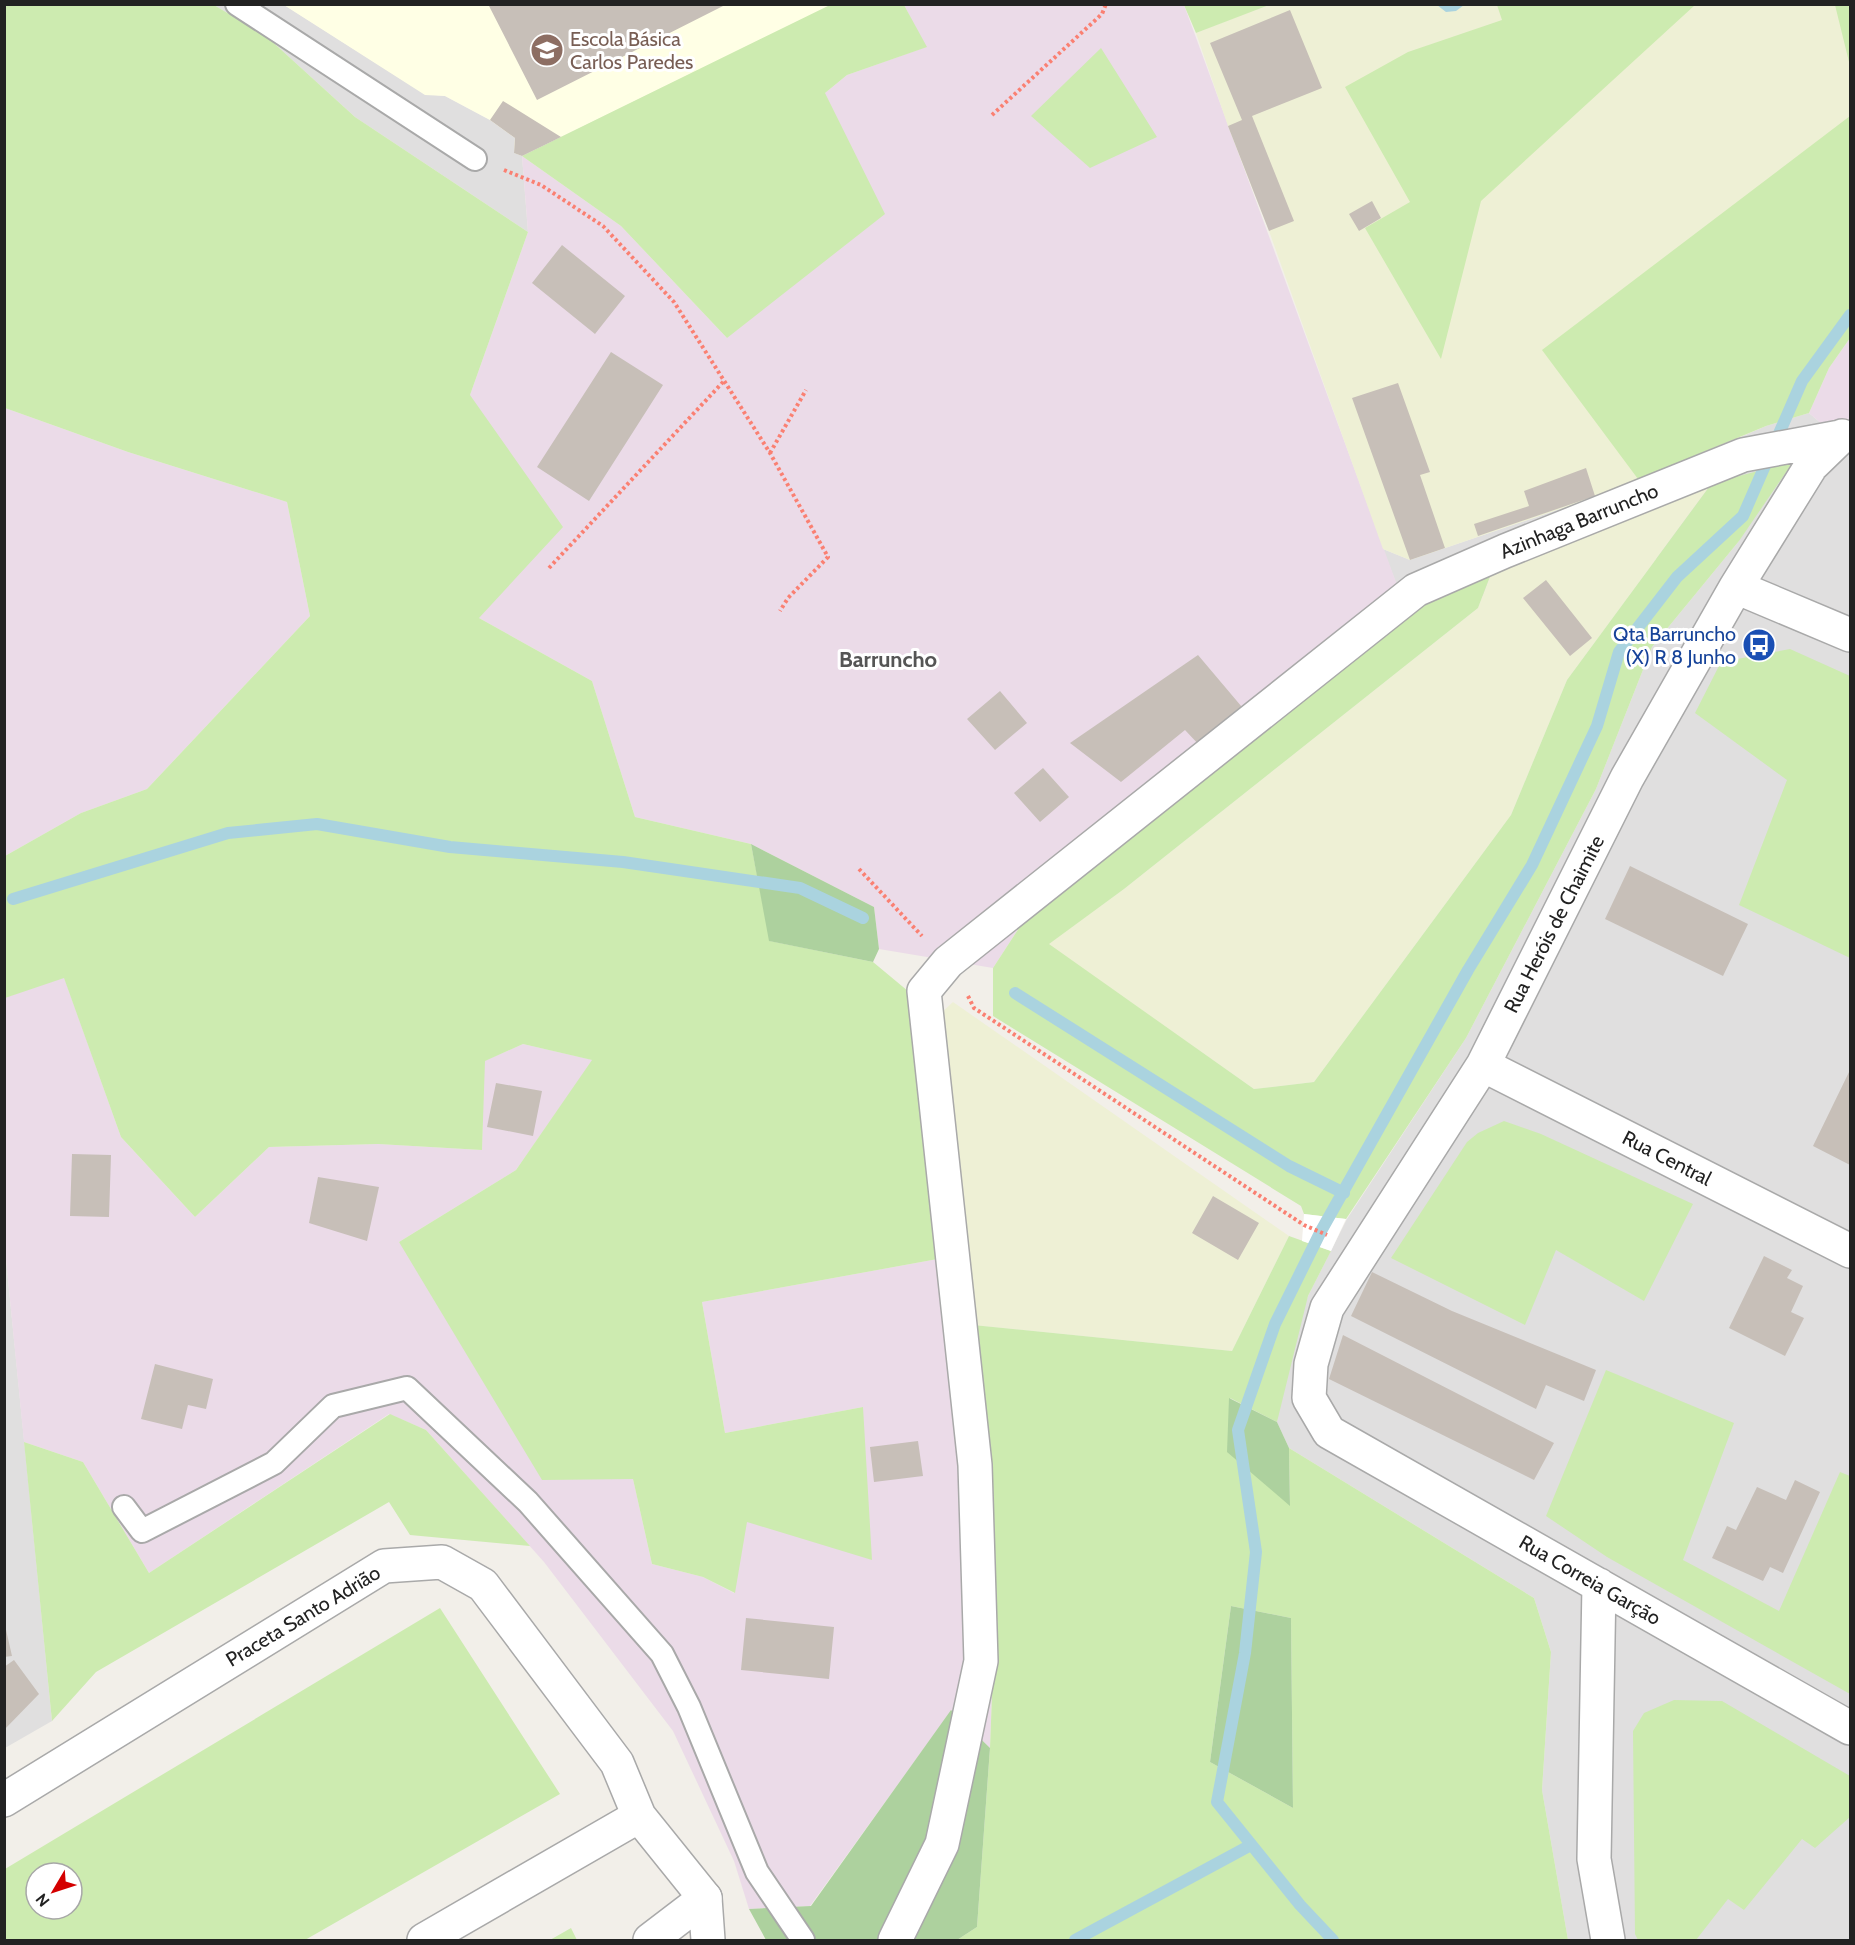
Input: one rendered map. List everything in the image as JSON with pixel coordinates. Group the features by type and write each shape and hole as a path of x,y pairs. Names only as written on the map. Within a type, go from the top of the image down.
{"street":[{"name":"Azinhaga Barruncho","path":"895,1941 942,1844 981,1661 975,1465 924,991 948,962 1416,590 1505,550 1743,455 1833,437"},
{"name":"Rua Heróis de Chaimite","path":"1329,1432 1309,1398 1311,1364 1328,1308 1483,1065 1627,778 1736,587 1811,466 1833,437"},
{"path":"1736,587 1851,634"},
{"name":"Rua Central","path":"1483,1065 1851,1251"},
{"name":"Rua Correia Garção","path":"1329,1432 1851,1728"},
{"name":"Praceta Santo Adrião","path":"4,1800 384,1566 442,1562 483,1585 617,1763 639,1816 705,1898"},
{"path":"1599,1585 1593,1860 1608,1941"},
{"path":"424,1941 639,1816"},
{"path":"650,1941 705,1898"},
{"path":"705,1898 708,1941"}],"lane":[{"path":"237,4 475,159"},
{"path":"124,1507 142,1531 274,1463 333,1406 406,1388 528,1502 662,1654 688,1707 757,1872 803,1941"}],"path":[{"path":"992,115 1102,14 1106,4"},
{"path":"475,159 542,185 603,226 674,302 770,453 828,557 788,598 780,611"},
{"path":"549,568 724,381"},
{"path":"770,453 806,390"},
{"path":"859,869 880,894 948,962 975,1008 1304,1225 1336,1238"}],"shaded area":[{"path":"1269,4 1850,5 1850,292 1766,426 1613,491 1410,560 1383,549 1196,33"},
{"path":"214,5 284,5 425,94 445,96 490,120 515,138 514,152 522,156 528,232 355,117 266,36"},
{"name":"Escola Básica Carlos Paredes","path":"284,5 832,5 522,156 514,153 515,138 490,120 445,96 425,95"},
{"path":"904,5 1184,5 1407,612 1021,925 993,968 879,949 874,907 751,844 635,817 592,681 479,618 470,395 528,232 522,156 621,226 727,338 825,93 847,75 926,47"},
{"path":"1850,338 1850,448 1809,413 1829,368"},
{"path":"5,408 128,452 287,502 310,616 147,789 81,813 5,856"},
{"path":"1809,413 1850,448 1850,1940 1568,1940 1542,1790 1551,1652 1534,1598 1289,1448 1277,1422 1281,1374 1308,1296 1347,1219 1466,1038 1596,789 1652,647 1739,541 1407,612 1383,549 1410,560 1613,491 1766,426"},
{"path":"1712,483 1567,680 1511,815 1314,1082 1254,1089 1048,944 1124,889 1478,608 1492,571"},
{"path":"64,977 121,1137 195,1217 269,1147 378,1144 482,1150 484,1061 523,1044 593,1060 516,1170 399,1242 633,1479 652,1564 703,1577 734,1593 746,1522 863,1407 725,1433 702,1302 965,1254 996,1589 990,1748 951,1711 810,1906 749,1909 734,1861 673,1731 544,1562 426,1430 389,1414 149,1573 83,1462 24,1442 4,1239 4,998"},
{"path":"953,1002 1289,1236 1232,1351 973,1325 938,1016"},
{"path":"4,1239 52,1721 5,1748 4,1748"}],"green space":[{"path":"832,4 904,5 927,47 847,75 825,93 885,214 727,338 621,226 522,156"},
{"path":"5,5 214,5 266,36 355,117 528,232 470,395 563,527 479,618 592,681 635,817 751,844 770,941 873,962 938,1016 965,1254 702,1302 725,1433 863,1407 872,1560 747,1522 735,1593 703,1577 652,1564 633,1479 542,1480 399,1242 516,1170 592,1060 523,1044 485,1061 482,1150 378,1144 269,1147 195,1217 121,1137 64,978 5,998 5,856 81,813 147,789 310,616 287,502 128,452 5,408"},
{"path":"1184,5 1269,5 1196,33"},
{"path":"1497,5 1695,5 1481,201 1441,359 1365,228 1410,202 1345,87 1408,52 1502,20"},
{"path":"1835,5 1850,5 1850,66"},
{"path":"1101,48 1157,137 1090,168 1031,116"},
{"path":"1850,116 1850,338 1829,368 1809,413 1766,426 1638,479 1542,350"},
{"path":"1793,462 1739,541 1652,647 1596,789 1466,1038 1346,1219 1304,1214 1301,1206 993,1016 993,968 1021,925 1407,612 1492,571 1478,608 1124,889 1049,944 1254,1089 1314,1082 1511,815 1567,680 1712,483"},
{"path":"1790,649 1850,676 1850,958 1739,905 1787,780 1695,713 1721,662"},
{"path":"751,844 874,907 879,949 873,962 769,941"},
{"path":"1504,1121 1541,1134 1693,1204 1644,1301 1556,1250 1525,1325 1391,1258 1467,1142 1478,1133"},
{"path":"1289,1236 1331,1251 1308,1296 1277,1422 1230,1398 1290,1505 1289,1448 1534,1598 1551,1652 1542,1790 1568,1940 957,1940 977,1927 990,1748 996,1589 973,1325 1232,1351","holes":["1231,1606 1291,1618 1293,1808 1210,1762"]},
{"path":"1606,1370 1734,1423 1683,1560 1779,1611 1840,1472 1850,1476 1850,1694 1607,1557 1546,1516"},
{"path":"1229,1398 1277,1422 1289,1448 1290,1506 1227,1452"},
{"path":"390,1414 426,1430 530,1546 410,1535 389,1502 96,1672 52,1721 24,1442 83,1462 149,1573"},
{"path":"1231,1606 1291,1618 1293,1808 1210,1762"},
{"path":"440,1608 560,1794 305,1940 5,1940 5,1869"},
{"path":"1674,1700 1722,1701 1850,1776 1850,1817 1815,1848 1802,1839 1744,1910 1728,1899 1696,1940 1638,1940 1635,1934 1633,1731 1644,1713"},
{"path":"951,1710 990,1748 977,1927 957,1940 766,1940 749,1909 811,1906"},
{"path":"571,1928 577,1940 550,1940"}],"water":[{"path":"1437,5 1464,5 1456,11 1446,12"}],"pier":[{"path":"1304,1214 1346,1219 1331,1251 1302,1241"}],"building":[{"path":"488,4 727,4 537,100"},
{"path":"1290,10 1322,88 1252,116 1294,221 1269,231 1228,126 1242,120 1210,43"},
{"path":"503,101 561,137 522,156 514,153 515,138 490,120"},
{"path":"1372,201 1381,218 1359,231 1349,214"},
{"path":"562,245 625,296 595,334 532,283"},
{"path":"611,352 663,385 589,501 537,467"},
{"path":"1398,383 1430,472 1420,475 1445,548 1410,560 1352,398"},
{"path":"1586,468 1595,496 1478,536 1474,524 1529,506 1524,491"},
{"path":"1546,580 1592,638 1570,656 1523,598"},
{"path":"1198,655 1247,713 1201,747 1185,730 1121,782 1070,743"},
{"path":"1000,691 1027,723 995,750 967,719"},
{"path":"1043,768 1069,797 1040,822 1014,793"},
{"path":"1630,866 1748,924 1723,976 1605,919"},
{"path":"1850,1070 1850,1165 1813,1146"},
{"path":"496,1083 542,1091 533,1136 487,1127"},
{"path":"72,1154 111,1155 109,1217 70,1216"},
{"path":"318,1177 379,1187 367,1241 309,1223"},
{"path":"1213,1196 1259,1223 1238,1260 1192,1233"},
{"path":"1764,1256 1792,1270 1787,1278 1803,1286 1791,1312 1804,1318 1785,1356 1729,1328"},
{"path":"1372,1272 1452,1311 1596,1370 1584,1401 1546,1385 1536,1409 1351,1316"},
{"path":"1343,1335 1554,1443 1534,1480 1329,1379"},
{"path":"155,1364 213,1379 206,1409 188,1405 182,1429 141,1419"},
{"path":"918,1441 923,1476 874,1482 870,1447"},
{"path":"1795,1480 1820,1492 1783,1573 1770,1567 1763,1581 1712,1558 1727,1526 1736,1530 1757,1487 1786,1500"},
{"path":"746,1618 834,1627 829,1679 741,1670"},
{"path":"4,1621 12,1656 4,1657"},
{"path":"14,1660 39,1694 4,1730 4,1667"}],"waterway":[{"path":"1333,1940 1300,1905 1217,1802 1245,1653 1256,1552 1238,1430 1275,1324 1321,1231 1468,970 1532,865 1597,726 1619,652 1677,577 1743,516 1802,381 1850,315"},
{"path":"13,899 228,833 317,824 450,847 623,862 800,888 863,918"},
{"path":"1015,993 1289,1166 1344,1193"},
{"path":"1075,1940 1251,1845"}],"place":[{"name":"Escola Básica Carlos Paredes","path":"547,50"},
{"name":"Qta Barruncho (X) R 8 Junho","path":"1759,645"}],"district":[{"name":"Barruncho","path":"888,659"}]}
